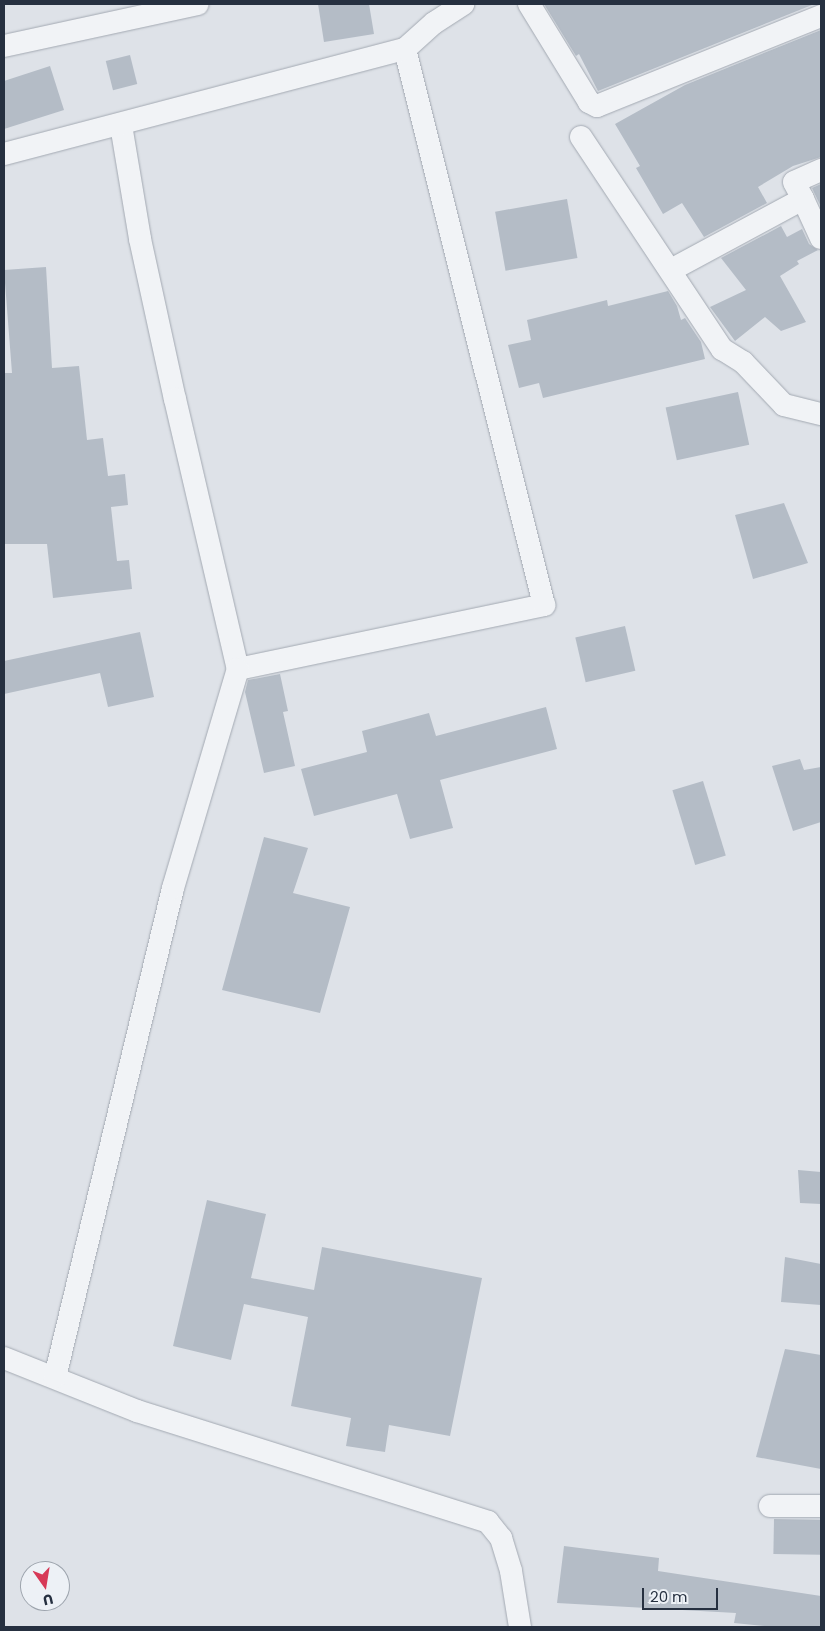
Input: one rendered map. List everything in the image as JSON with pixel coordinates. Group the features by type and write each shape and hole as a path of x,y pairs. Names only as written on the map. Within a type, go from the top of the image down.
{"street":[{"path":"4,46 198,4"},
{"path":"4,154 121,125 406,49 434,23 463,4"},
{"path":"529,4 590,102 597,106 821,16"},
{"path":"238,669 544,605 406,49"},
{"path":"55,1377 173,888 238,669 223,613 140,239 121,125"},
{"path":"581,137 671,270 735,358 784,405 821,414"},
{"path":"821,170 794,182 821,238"},
{"path":"671,270 803,199"},
{"path":"4,1358 137,1411 488,1522 501,1538 511,1571 520,1627"},
{"path":"770,1506 821,1506"}],"building":[{"path":"318,4 369,4 374,34 324,42"},
{"path":"544,4 812,5 598,91 579,54 576,56"},
{"path":"821,30 821,157 793,166 758,187 767,203 704,237 682,203 663,214 636,168 640,166 615,124 685,85"},
{"path":"130,55 137,84 113,90 106,61"},
{"path":"50,66 64,110 4,129 4,81"},
{"path":"821,184 821,207 812,188"},
{"path":"567,199 577,258 506,271 495,212"},
{"path":"781,226 787,237 802,229 809,244 818,250 797,261 799,264 780,276 806,322 781,331 765,317 735,341 710,307 746,290 721,258"},
{"path":"46,267 52,368 79,366 87,440 103,438 108,476 125,474 128,505 111,507 117,561 129,560 132,589 53,598 47,544 4,544 4,373 12,373 4,270"},
{"path":"668,291 677,306 681,320 685,318 701,342 705,359 543,398 539,383 519,388 508,345 531,340 527,320 607,300 608,306"},
{"path":"738,392 749,445 677,460 666,407"},
{"path":"784,503 808,563 753,579 735,515"},
{"path":"625,626 635,671 586,682 575,637"},
{"path":"140,632 154,697 108,707 100,673 4,694 4,661"},
{"path":"280,674 288,711 283,712 295,766 264,773 245,692 248,680"},
{"path":"546,707 557,749 440,780 453,828 410,839 397,794 314,816 301,769 367,752 362,731 429,713 436,736"},
{"path":"800,759 804,770 821,767 821,822 793,831 772,766"},
{"path":"703,781 726,856 695,865 672,790"},
{"path":"264,837 308,848 293,893 350,907 320,1013 222,990"},
{"path":"798,1170 821,1172 821,1204 800,1203"},
{"path":"207,1200 266,1214 251,1278 314,1290 322,1247 482,1278 450,1436 389,1425 385,1452 346,1446 351,1418 291,1406 308,1317 244,1304 231,1360 173,1346"},
{"path":"785,1257 821,1264 821,1305 781,1302"},
{"path":"785,1349 821,1355 821,1469 756,1457"},
{"path":"774,1519 821,1520 820,1555 773,1554"},
{"path":"564,1546 659,1558 658,1571 821,1596 821,1627 773,1627 734,1623 736,1613 557,1603"}]}
